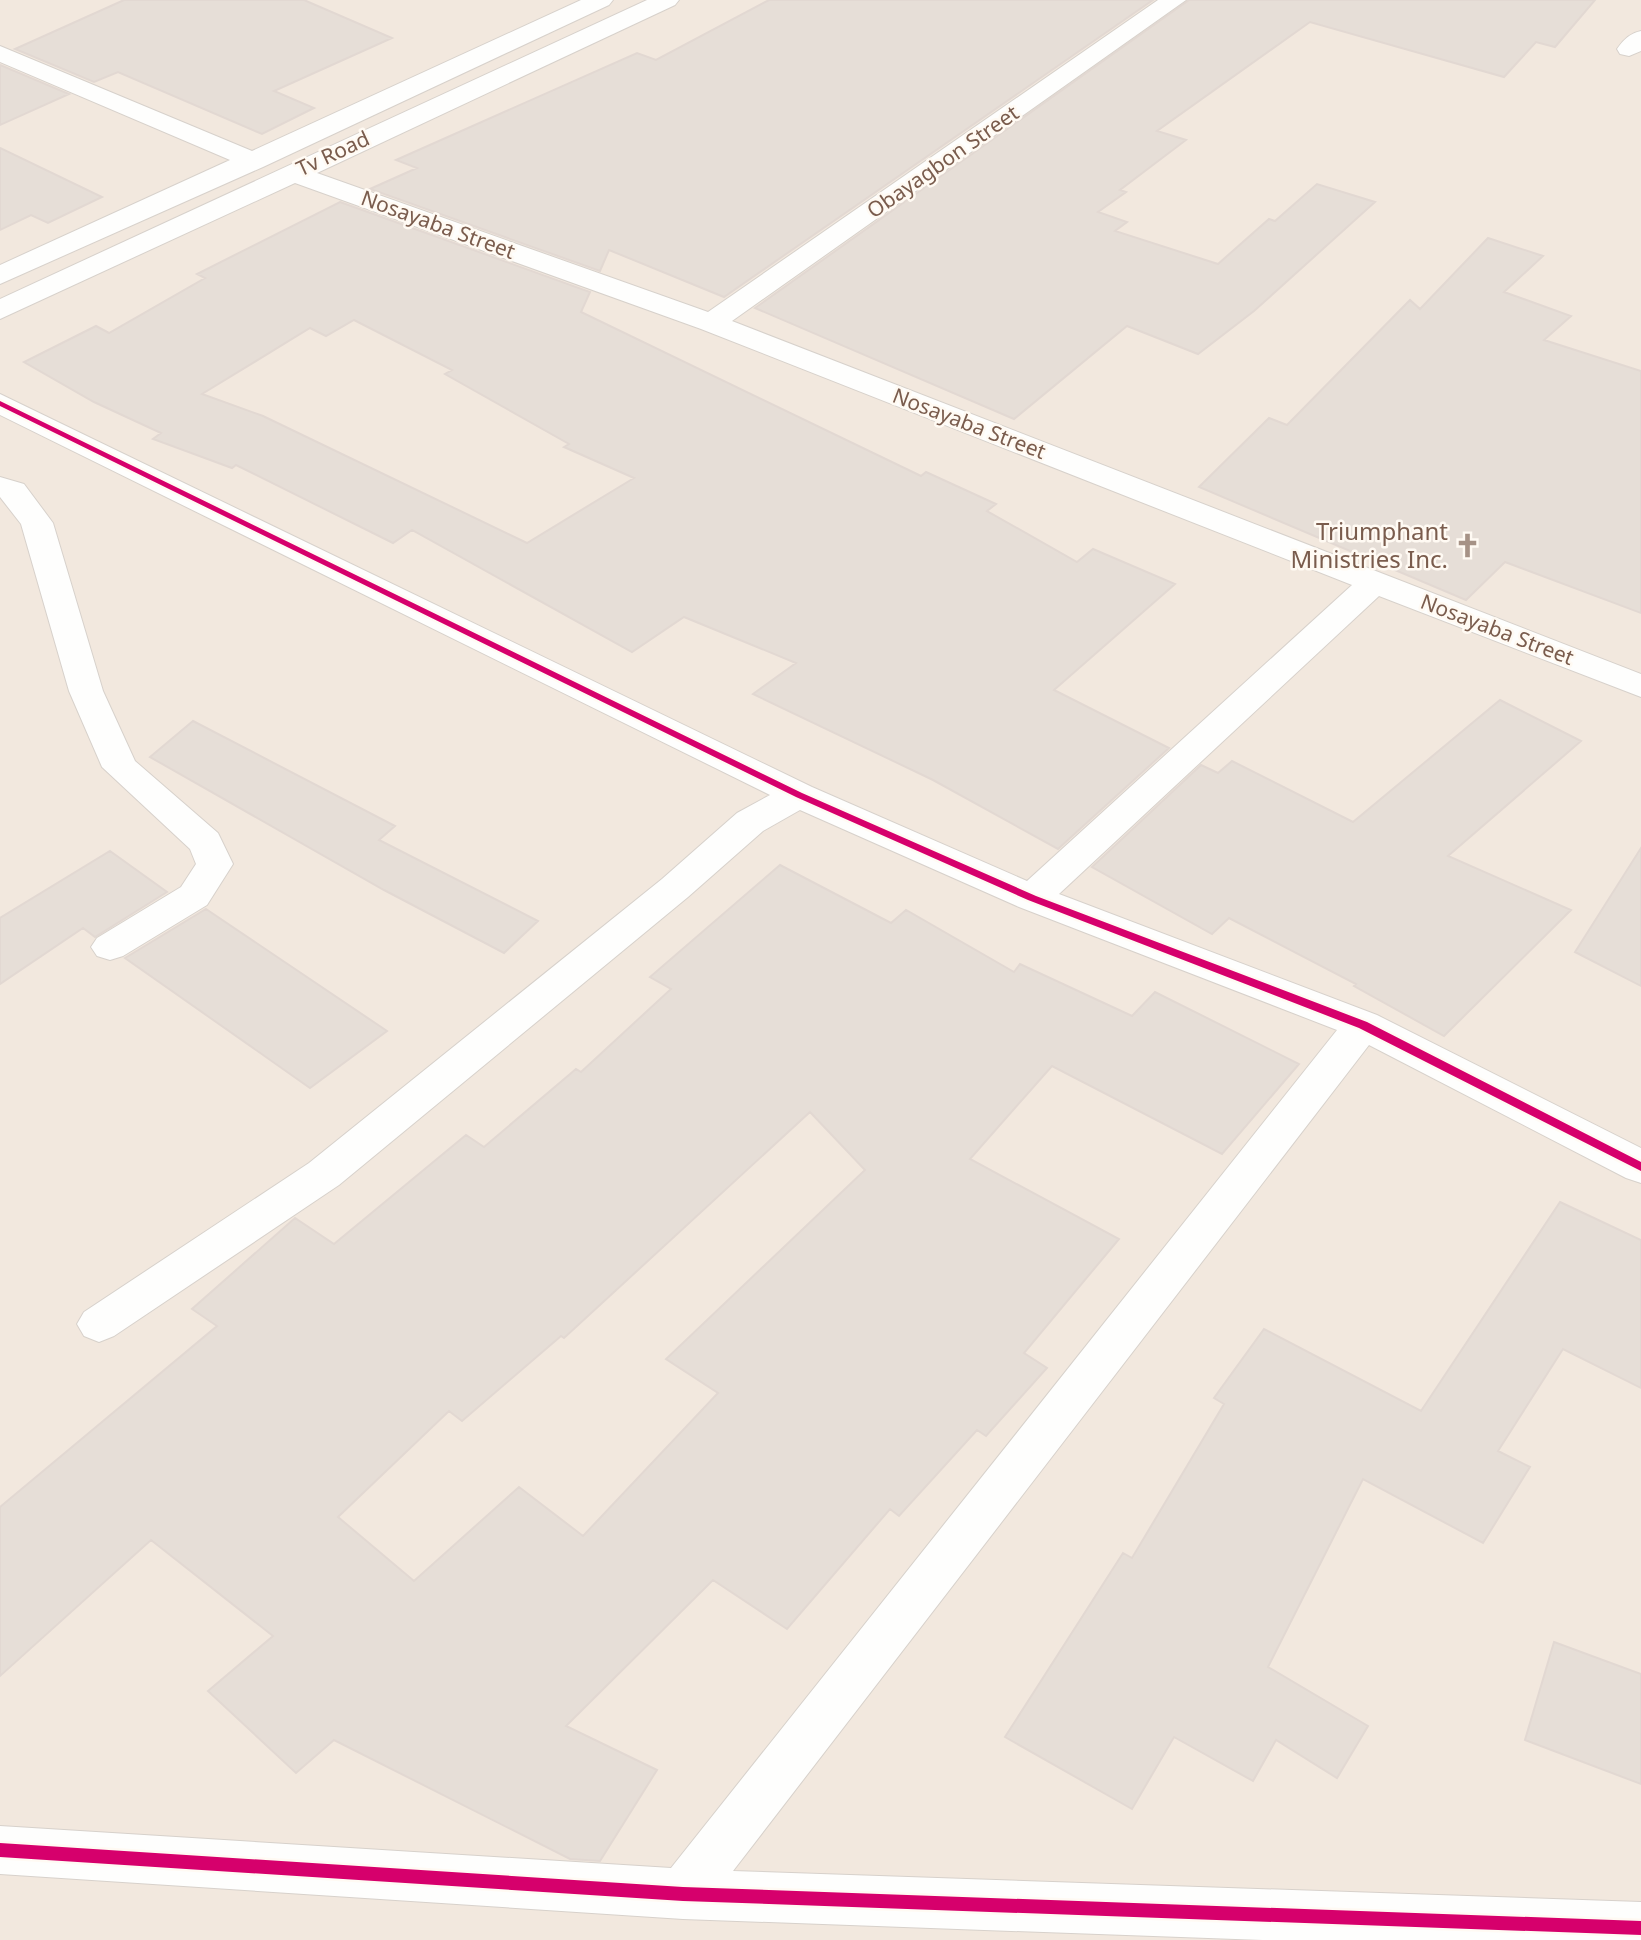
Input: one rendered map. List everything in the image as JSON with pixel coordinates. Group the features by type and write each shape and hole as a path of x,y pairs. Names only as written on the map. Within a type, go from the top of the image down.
{"street":[{"name":"Tv Road","path":"0,276 601,0"},
{"name":"Tv Road","path":"0,310 667,0"},
{"name":"Obayagbon Street","path":"711,323 1174,0"},
{"path":"0,53 254,161"},
{"name":"Nosayaba Street","path":"293,173 711,323 1641,686"},
{"path":"0,404 799,795 1032,898 1363,1025 1641,1167"},
{"path":"0,486 13,491 37,523 86,691 120,767 205,842 215,864 194,896 110,947"},
{"path":"1032,898 1375,582"},
{"path":"99,1324 324,1174 675,888 750,822 799,795"},
{"path":"683,1894 1363,1025"},
{"path":"0,1850 683,1894 1641,1928"}],"shaded area":[{"path":"0,0 1641,0 1641,1940 0,1940"}],"building":[{"path":"124,0 304,0 392,38 274,91 314,108 262,134 118,72 94,82 15,49"},
{"path":"769,0 1153,0 724,297 609,250 600,271 370,189 417,168 396,160 637,53 656,60"},
{"path":"1189,0 1595,0 1555,47 1536,42 1504,77 1310,22 1157,131 1186,140 1120,190 1126,192 1098,212 1127,222 1115,231 1218,264 1269,219 1275,221 1317,184 1375,202 1254,311 1198,354 1127,326 1014,419 755,308"},
{"path":"0,65 69,94 0,125"},
{"path":"0,148 102,197 48,223 31,215 0,230"},
{"path":"340,202 590,292 581,312 921,476 926,472 996,504 987,511 1077,562 1093,549 1175,584 1054,690 1169,748 1058,849 933,780 753,694 796,663 684,617 632,652 412,530 393,543 236,465 232,468 153,439 161,433 94,402 24,362 96,326 109,333 205,278 197,274","holes":["354,320 452,370 445,374 569,444 564,447 634,478 527,543 263,416 202,394 310,328 326,336"]},
{"path":"1488,238 1543,256 1504,292 1571,316 1544,340 1641,371 1641,613 1505,562 1466,600 1199,487 1269,418 1287,425 1410,300 1420,309"},
{"path":"1500,700 1581,741 1448,856 1571,910 1444,1036 1354,986 1356,984 1229,918 1212,934 1092,867 1201,765 1218,773 1232,761 1353,822"},
{"path":"193,721 395,826 379,840 538,921 504,953 384,890 150,757"},
{"path":"1641,848 1641,986 1575,952"},
{"path":"110,851 167,892 95,937 83,928 0,984 0,918"},
{"path":"780,865 891,923 906,910 1014,972 1020,964 1132,1016 1155,992 1299,1064 1222,1154 1052,1066 970,1159 1119,1239 1024,1353 1047,1368 986,1436 977,1430 899,1516 890,1509 787,1629 713,1580 566,1726 657,1770 600,1861 570,1859 334,1740 296,1773 208,1691 273,1636 151,1540 0,1676 0,1507 217,1326 192,1309 295,1218 334,1244 466,1135 484,1147 576,1069 581,1072 671,989 650,977","holes":["810,1112 865,1170 666,1359 718,1393 583,1536 519,1487 414,1581 338,1517 449,1411 462,1421 561,1336 564,1338"]},
{"path":"206,909 387,1031 310,1088 125,958"},
{"path":"1560,1202 1641,1240 1641,1388 1563,1349 1498,1451 1530,1467 1483,1543 1363,1479 1268,1667 1368,1726 1337,1778 1276,1740 1253,1781 1174,1737 1132,1809 1005,1737 1123,1553 1132,1558 1224,1404 1214,1398 1264,1329 1421,1411"},
{"path":"1554,1642 1641,1674 1641,1784 1525,1740"}],"cycle path":[{"path":"0,403 799,795 1032,898 1363,1025 1641,1167"},
{"path":"0,1850 683,1894 1641,1928"}],"place":[{"name":"Triumphant Ministries Inc.","path":"1468,546"}]}
